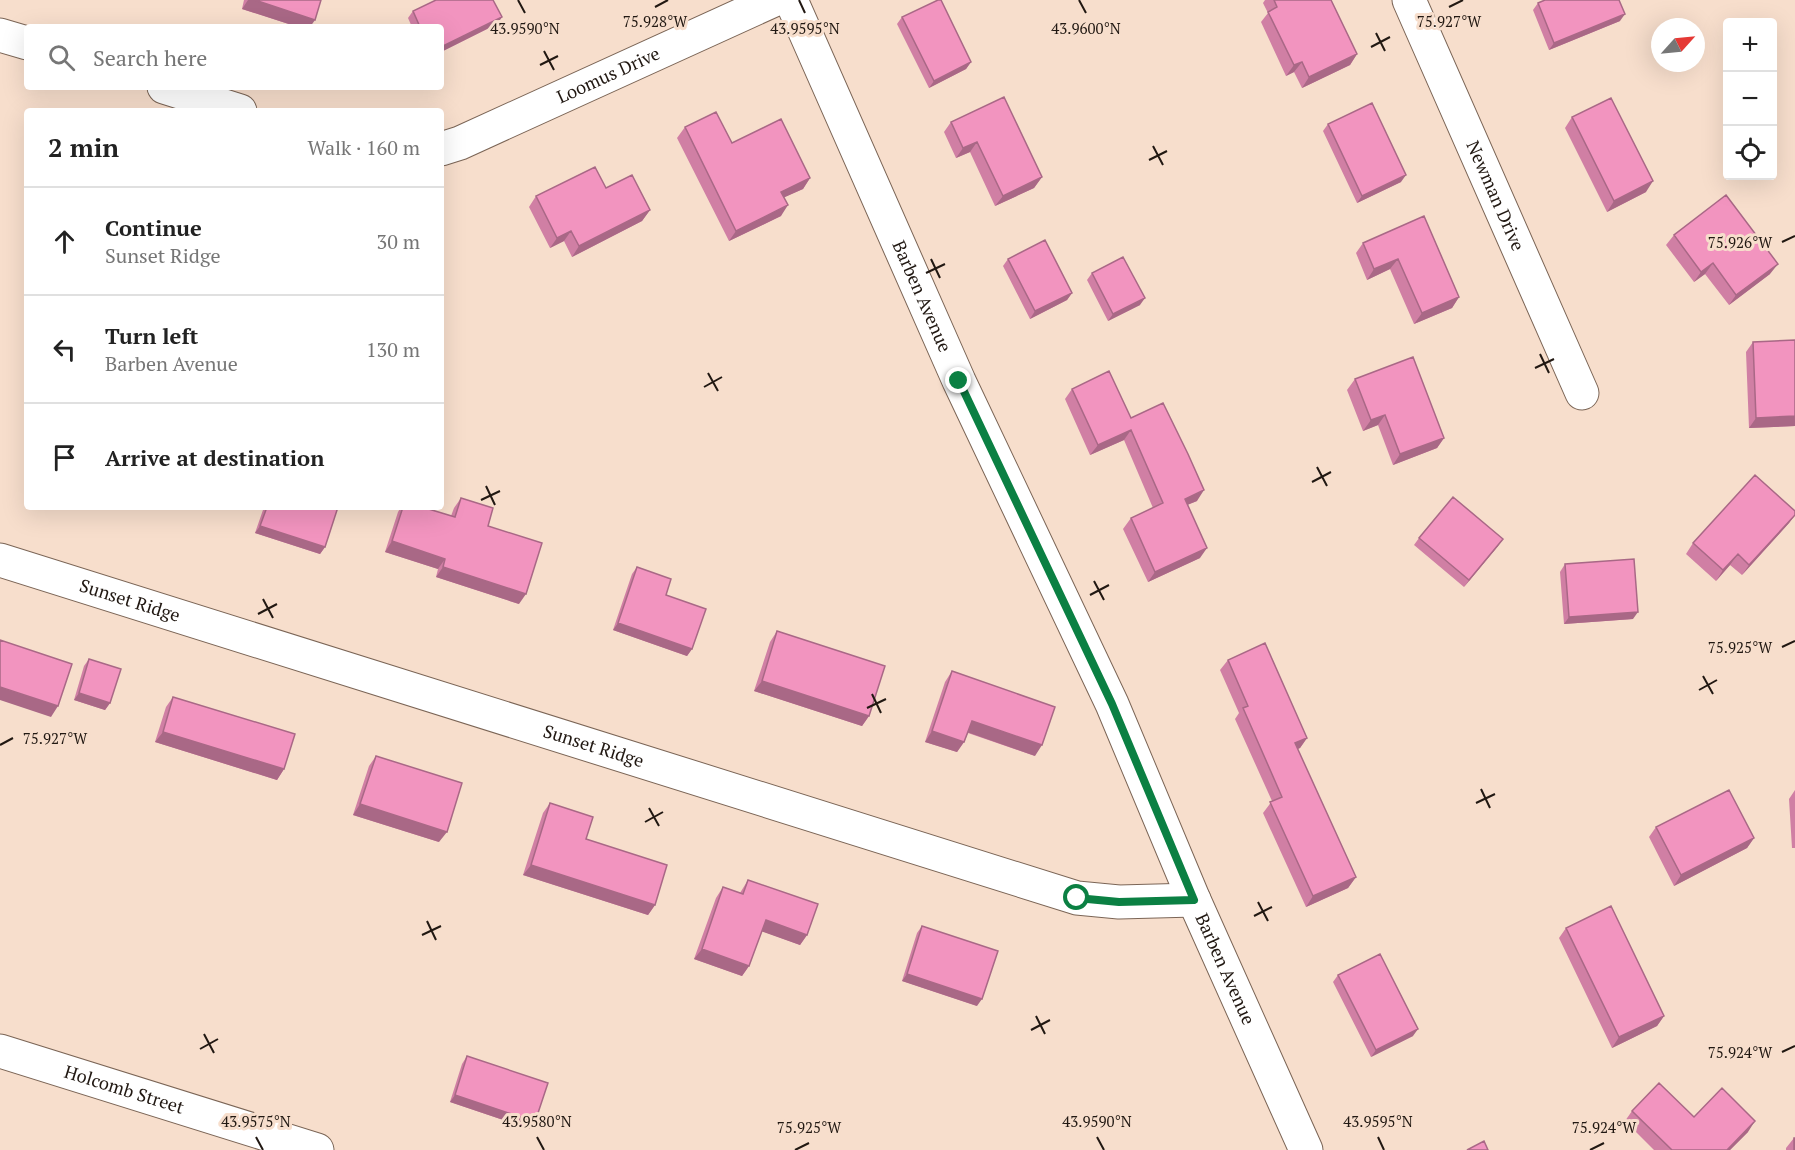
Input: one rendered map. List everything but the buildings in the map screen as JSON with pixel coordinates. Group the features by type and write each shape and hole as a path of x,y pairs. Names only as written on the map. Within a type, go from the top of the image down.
{"street":[{"name":"Loomus Drive","path":"444,148 774,0"},
{"name":"Barben Avenue","path":"791,0 959,381 1112,704 1194,900 1306,1150"},
{"name":"Newman Drive","path":"1409,0 1582,393"},
{"path":"0,35 24,43"},
{"path":"174,90 230,108"},
{"name":"Sunset Ridge","path":"0,560 1077,898 1119,902 1194,900"},
{"name":"Holcomb Street","path":"0,1051 317,1150"}],"route":[{"path":"959,381 1112,704 1194,900 1119,902 1077,898"}]}
